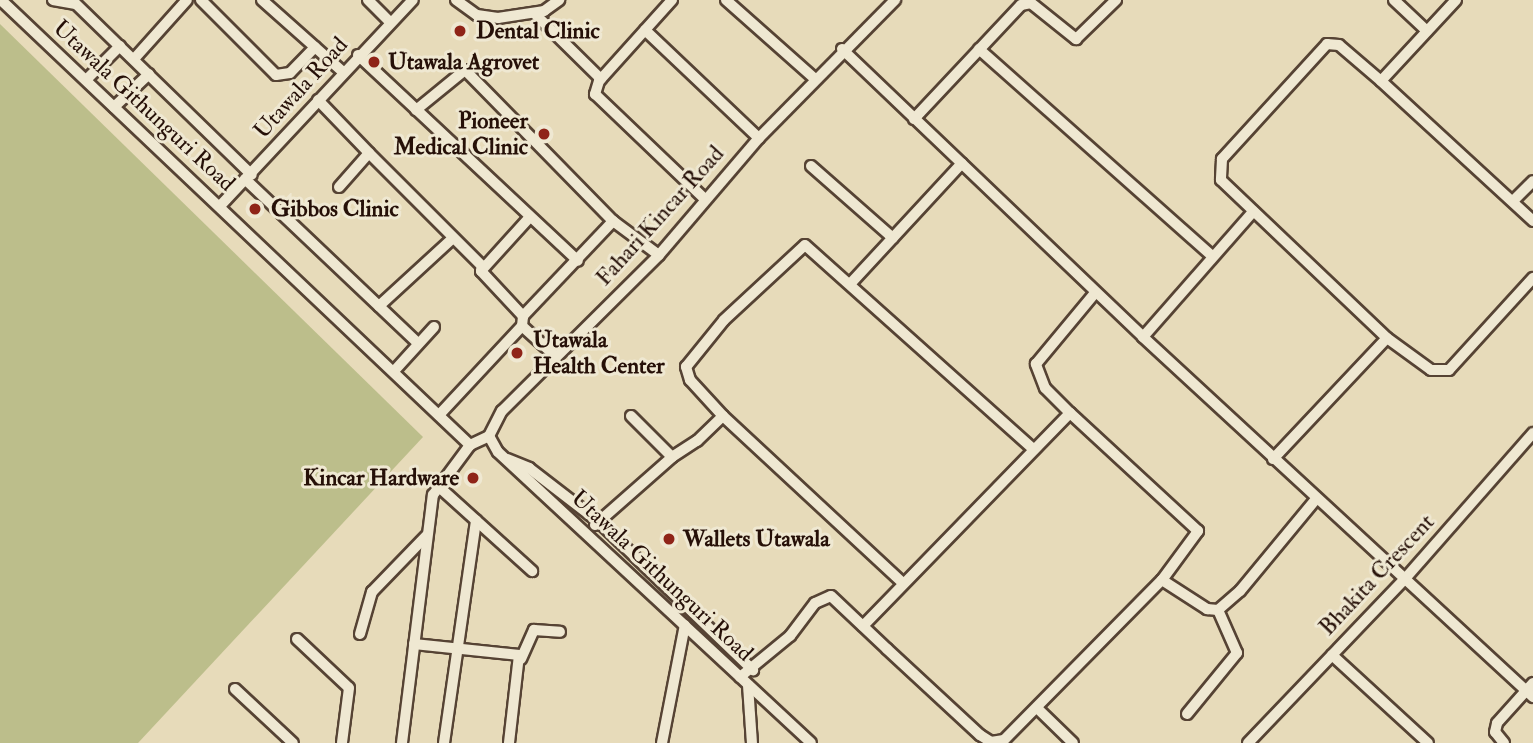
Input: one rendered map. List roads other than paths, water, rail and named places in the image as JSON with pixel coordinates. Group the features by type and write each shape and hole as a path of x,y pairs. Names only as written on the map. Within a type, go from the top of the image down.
{"street":[{"name":"Utawala Githunguri Road","path":"1,0 395,370 471,445"},
{"path":"53,0 76,4 418,343"},
{"path":"134,60 187,0"},
{"path":"201,0 276,75 290,73 315,47"},
{"path":"262,0 343,72"},
{"path":"368,0 389,21"},
{"name":"Utawala Road","path":"220,206 389,21 413,0"},
{"path":"456,0 486,18 534,13 552,2"},
{"path":"672,0 601,79 595,93 704,198"},
{"path":"726,0 814,78"},
{"name":"Fahari Kincar Road","path":"489,436 496,419 554,355 659,255 704,198 814,78 895,0"},
{"path":"914,120 979,49 1027,2 1076,39 1116,0"},
{"path":"1394,0 1427,31"},
{"path":"1381,81 1456,0"},
{"path":"534,13 601,79"},
{"path":"645,30 759,138"},
{"path":"1533,221 1339,45 1327,44 1222,159 1221,180 1387,338 1431,370 1449,370 1533,278"},
{"path":"86,80 120,46"},
{"path":"842,49 1095,293 1403,581 1531,691 1497,723 1496,740"},
{"path":"979,49 1212,256"},
{"path":"358,55 578,261"},
{"path":"416,110 465,70 613,221 659,255"},
{"path":"114,107 149,74"},
{"path":"318,100 482,266 481,271 554,355"},
{"path":"339,187 369,153"},
{"path":"850,284 962,163"},
{"path":"811,166 892,238"},
{"path":"1513,201 1533,181"},
{"path":"1143,337 1253,212"},
{"path":"481,271 530,217"},
{"path":"439,415 613,221"},
{"path":"379,306 453,238"},
{"path":"903,583 723,416 686,374 724,320 800,246 811,247 1031,448"},
{"path":"752,743 744,681 790,636 819,599 831,596 991,742 1004,740 1162,580 1197,537 1195,526 1070,413 1039,379 1036,364 1095,293"},
{"path":"395,370 434,327"},
{"path":"1273,459 1387,338"},
{"path":"863,626 1031,448 1070,413"},
{"path":"631,416 672,457"},
{"path":"586,534 672,457 723,416"},
{"name":"Utawala Githunguri Road","path":"489,436 505,458 685,625 722,653 744,681 811,743"},
{"path":"401,743 427,535 438,486 471,445 489,436"},
{"name":"Bhakita Crescent","path":"1248,743 1403,581 1531,440"},
{"path":"505,458 518,461 561,491 598,522 674,594 722,653 753,670"},
{"path":"438,486 532,571"},
{"path":"551,501 561,491"},
{"path":"1162,580 1207,609 1218,610 1240,592 1316,499"},
{"path":"443,743 476,520"},
{"path":"360,634 372,592 427,535"},
{"path":"663,605 674,594"},
{"path":"1187,714 1237,653 1218,610"},
{"path":"662,743 685,625"},
{"path":"509,743 521,659 534,630 560,632"},
{"path":"296,639 349,688 342,743"},
{"path":"414,644 514,652 521,659"},
{"path":"1332,655 1428,743"},
{"path":"235,689 293,743"},
{"path":"1037,708 1073,743"}],"place":[{"name":"Dental Clinic","path":"460,31"},
{"name":"Utawala Agrovet","path":"374,62"},
{"name":"Pioneer Medical Clinic","path":"544,134"},
{"name":"Gibbos Clinic","path":"255,209"},
{"name":"Utawala Health Center","path":"517,353"},
{"name":"Kincar Hardware","path":"473,478"},
{"name":"Wallets Utawala","path":"669,539"}]}
